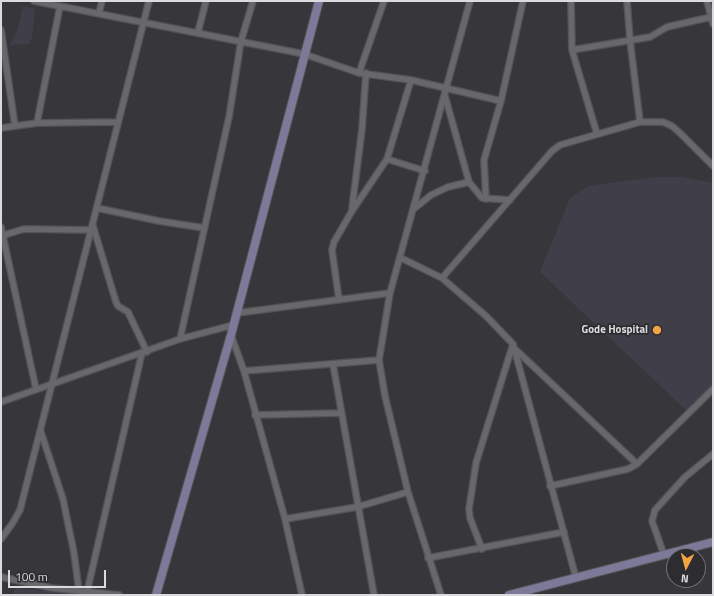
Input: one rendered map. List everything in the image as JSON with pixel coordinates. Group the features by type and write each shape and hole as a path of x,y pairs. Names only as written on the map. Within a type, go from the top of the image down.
{"street":[{"path":"34,1 304,54 359,73 411,80 447,87 501,101"},
{"path":"99,13 102,1"},
{"path":"1,539 20,510 40,432 50,384 97,208 117,122 149,1"},
{"path":"198,32 206,1"},
{"path":"180,339 229,117 241,41 253,1"},
{"path":"156,595 231,335 319,1"},
{"path":"359,73 384,1"},
{"path":"441,595 408,492 385,396 379,360 390,293 415,208 470,1"},
{"path":"486,199 484,160 501,101 523,1"},
{"path":"571,1 572,50 597,134"},
{"path":"627,1 640,122"},
{"path":"709,2 713,24"},
{"path":"37,123 60,6"},
{"path":"572,50 650,37 667,27 711,17"},
{"path":"1,30 15,126"},
{"path":"352,211 362,129 366,73"},
{"path":"339,300 332,250 334,242 352,211 387,159 411,80"},
{"path":"444,96 469,182 479,196 486,199 510,200"},
{"path":"1,128 37,123 117,122"},
{"path":"442,278 556,147 640,122 663,122 672,126 713,166"},
{"path":"387,159 425,171"},
{"path":"415,208 431,194 469,182"},
{"path":"97,208 159,221 204,228"},
{"path":"1,227 36,389"},
{"path":"2,236 24,229 92,227"},
{"path":"87,592 144,353 128,312 118,306 116,302 92,227"},
{"path":"401,258 442,278 486,316 513,344 516,350 550,486 576,578"},
{"path":"237,313 390,293"},
{"path":"1,402 144,353 180,339 233,324"},
{"path":"231,335 244,371 285,519 302,595"},
{"path":"482,549 470,518 469,509 476,463 513,344"},
{"path":"516,350 637,464"},
{"path":"244,371 379,360"},
{"path":"333,364 340,413 374,595"},
{"path":"550,486 628,468 637,464 713,389"},
{"path":"255,415 340,413"},
{"path":"40,432 62,499 74,554 79,591"},
{"path":"664,555 652,521 655,510 685,476 713,454"},
{"path":"285,519 357,506 408,492"},
{"path":"428,558 482,549 564,532"},
{"path":"509,595 713,542"},
{"path":"1,577 24,583 119,595"},
{"path":"521,592 531,595"}],"shaded area":[{"path":"23,6 35,9 32,38 29,44 10,45 17,31"},
{"name":"Gode Hospital","path":"654,177 682,177 713,183 713,388 689,413 540,272 570,198 589,186"},
{"path":"15,588 90,595 13,595"}],"place":[{"name":"Gode Hospital","path":"657,330"}]}
